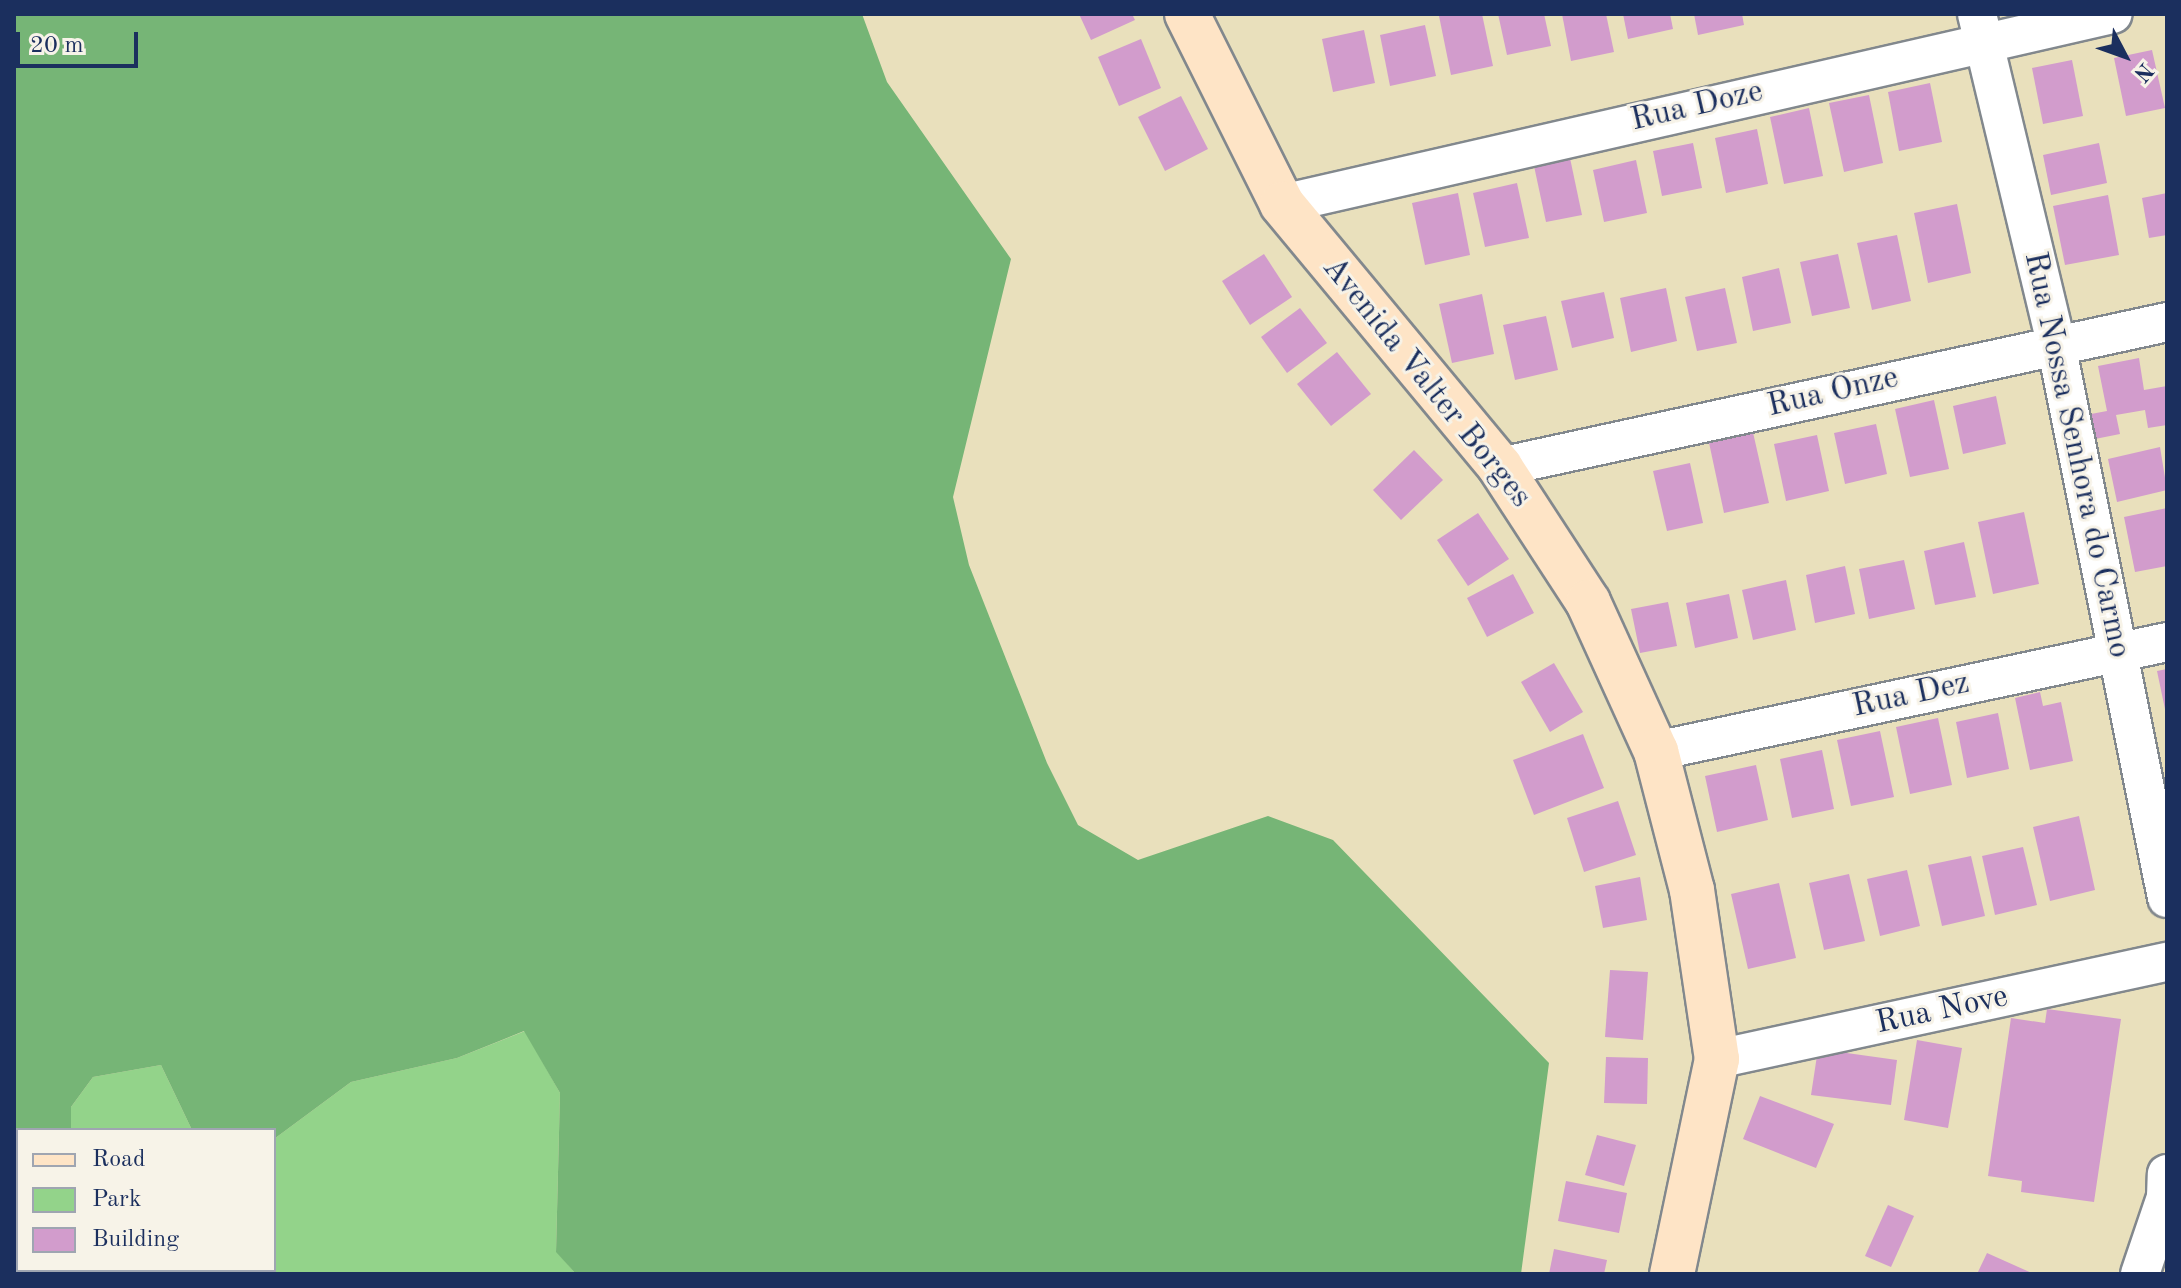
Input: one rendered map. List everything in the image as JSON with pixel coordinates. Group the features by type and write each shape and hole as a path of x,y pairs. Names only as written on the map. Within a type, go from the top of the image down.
{"street":[{"name":"Avenida Valter Borges","path":"1187,14 1282,204 1500,467 1588,602 1656,751 1692,890 1717,1059 1672,1274"},
{"name":"Rua Doze","path":"1282,204 1980,27 2113,14"},
{"name":"Rua Nossa Senhora do Carmo","path":"1980,27 2056,344 2167,898"},
{"name":"Rua Onze","path":"1500,467 2167,322"},
{"name":"Rua Dez","path":"1656,751 2167,642"},
{"name":"Rua Nove","path":"1717,1059 2167,962"},
{"path":"2140,1274 2166,1197 2167,1174"}],"green space":[{"path":"14,14 862,14 887,82 1011,259 953,497 969,565 1047,763 1078,825 1138,860 1268,816 1333,840 1549,1063 1521,1274 576,1274 556,1252 560,1093 524,1031 457,1058 351,1082 276,1138 276,1128 191,1128 161,1065 93,1077 71,1107 71,1128 16,1128 16,1272 22,1272 14,1274"},
{"path":"525,1031 560,1093 556,1251 576,1274 28,1274 276,1272 276,1138 351,1082 457,1058"},
{"path":"161,1065 191,1128 71,1128 71,1107 93,1077"}],"building":[{"path":"1079,14 1132,14 1135,20 1091,40"},
{"path":"1482,14 1493,66 1451,75 1439,16"},
{"path":"1498,14 1544,14 1551,46 1507,55"},
{"path":"1562,14 1606,14 1614,52 1571,61"},
{"path":"1623,14 1670,14 1673,29 1628,39"},
{"path":"1694,14 1742,14 1744,25 1698,35"},
{"path":"1425,25 1436,76 1390,86 1380,35"},
{"path":"1364,30 1375,83 1333,92 1322,39"},
{"path":"1141,39 1161,88 1119,106 1098,57"},
{"path":"2152,50 2165,108 2126,116 2114,58"},
{"path":"2072,60 2083,116 2043,124 2032,68"},
{"path":"1930,83 1942,142 1899,151 1888,92"},
{"path":"1869,95 1883,163 1844,172 1829,103"},
{"path":"1181,96 1208,149 1165,171 1138,117"},
{"path":"1809,108 1823,176 1784,184 1770,117"},
{"path":"1757,129 1768,184 1726,193 1715,138"},
{"path":"1693,143 1702,188 1662,196 1653,151"},
{"path":"2099,143 2107,183 2051,195 2043,155"},
{"path":"1570,158 1582,215 1546,222 1534,166"},
{"path":"1636,160 1647,213 1604,222 1593,170"},
{"path":"1517,183 1529,238 1485,247 1473,193"},
{"path":"1458,193 1470,255 1425,265 1412,203"},
{"path":"2167,193 2167,235 2149,238 2142,198"},
{"path":"2108,195 2119,255 2065,265 2053,206"},
{"path":"1957,204 1971,273 1928,283 1914,213"},
{"path":"1897,235 1911,301 1872,310 1857,243"},
{"path":"1264,254 1292,297 1250,325 1222,281"},
{"path":"1838,254 1850,308 1812,316 1800,262"},
{"path":"1779,268 1791,323 1753,331 1742,277"},
{"path":"1666,288 1677,341 1631,352 1620,298"},
{"path":"1725,288 1737,343 1697,351 1685,297"},
{"path":"1604,292 1614,338 1572,348 1561,301"},
{"path":"1482,294 1494,354 1452,363 1439,304"},
{"path":"1300,308 1327,343 1287,373 1261,337"},
{"path":"1546,316 1558,370 1515,380 1503,325"},
{"path":"1337,352 1371,394 1331,426 1297,384"},
{"path":"2139,358 2144,390 2167,386 2167,425 2148,428 2145,410 2116,415 2120,434 2095,439 2091,414 2107,411 2098,366"},
{"path":"1996,396 2006,444 1963,454 1953,406"},
{"path":"1934,400 1949,469 1910,477 1895,409"},
{"path":"1876,424 1887,474 1845,484 1834,433"},
{"path":"1752,428 1769,503 1724,513 1708,438"},
{"path":"1817,435 1829,491 1786,501 1774,444"},
{"path":"2160,447 2167,490 2117,502 2108,459"},
{"path":"1414,450 1443,480 1401,520 1373,490"},
{"path":"1690,463 1703,523 1667,531 1653,471"},
{"path":"2167,508 2167,566 2135,572 2124,517"},
{"path":"2024,512 2039,584 1993,594 1978,522"},
{"path":"1478,513 1509,559 1468,586 1437,540"},
{"path":"1964,542 1976,597 1935,605 1924,551"},
{"path":"1904,560 1915,609 1869,619 1859,569"},
{"path":"1845,566 1855,614 1815,623 1806,575"},
{"path":"1513,574 1534,613 1487,637 1467,598"},
{"path":"1786,580 1796,630 1753,640 1742,590"},
{"path":"1729,594 1738,638 1695,648 1686,603"},
{"path":"1668,602 1677,646 1640,653 1631,609"},
{"path":"1554,663 1583,712 1550,732 1521,682"},
{"path":"2167,669 2167,713 2166,714 2157,671"},
{"path":"2040,692 2043,706 2061,702 2073,761 2030,770 2015,698"},
{"path":"1998,713 2009,769 1967,778 1956,722"},
{"path":"1938,718 1952,785 1910,794 1896,727"},
{"path":"1880,731 1894,797 1851,806 1837,740"},
{"path":"1583,734 1604,788 1534,815 1513,760"},
{"path":"1822,750 1834,809 1792,818 1780,759"},
{"path":"1756,765 1768,820 1717,832 1705,776"},
{"path":"1618,801 1636,855 1584,872 1567,818"},
{"path":"2079,816 2095,890 2050,901 2033,827"},
{"path":"2023,847 2037,905 1995,915 1982,856"},
{"path":"1971,856 1985,916 1942,926 1928,865"},
{"path":"1907,870 1920,926 1880,936 1867,879"},
{"path":"1849,874 1865,941 1824,950 1809,883"},
{"path":"1640,877 1647,920 1603,928 1595,886"},
{"path":"1779,883 1796,958 1748,969 1731,894"},
{"path":"1610,970 1648,972 1643,1040 1605,1037"},
{"path":"2047,1009 2121,1019 2094,1202 2021,1192 2022,1181 1988,1176 2011,1018 2045,1023"},
{"path":"1917,1040 1962,1048 1948,1128 1904,1120"},
{"path":"1818,1049 1897,1060 1891,1105 1811,1095"},
{"path":"1606,1057 1648,1058 1647,1104 1604,1103"},
{"path":"1760,1096 1834,1124 1816,1168 1743,1139"},
{"path":"1597,1135 1636,1145 1624,1186 1585,1175"},
{"path":"1566,1181 1627,1193 1619,1233 1558,1221"},
{"path":"1888,1205 1914,1216 1891,1267 1865,1256"},
{"path":"1554,1249 1607,1260 1604,1274 1549,1274"},
{"path":"1987,1253 2034,1274 1977,1274"}]}
